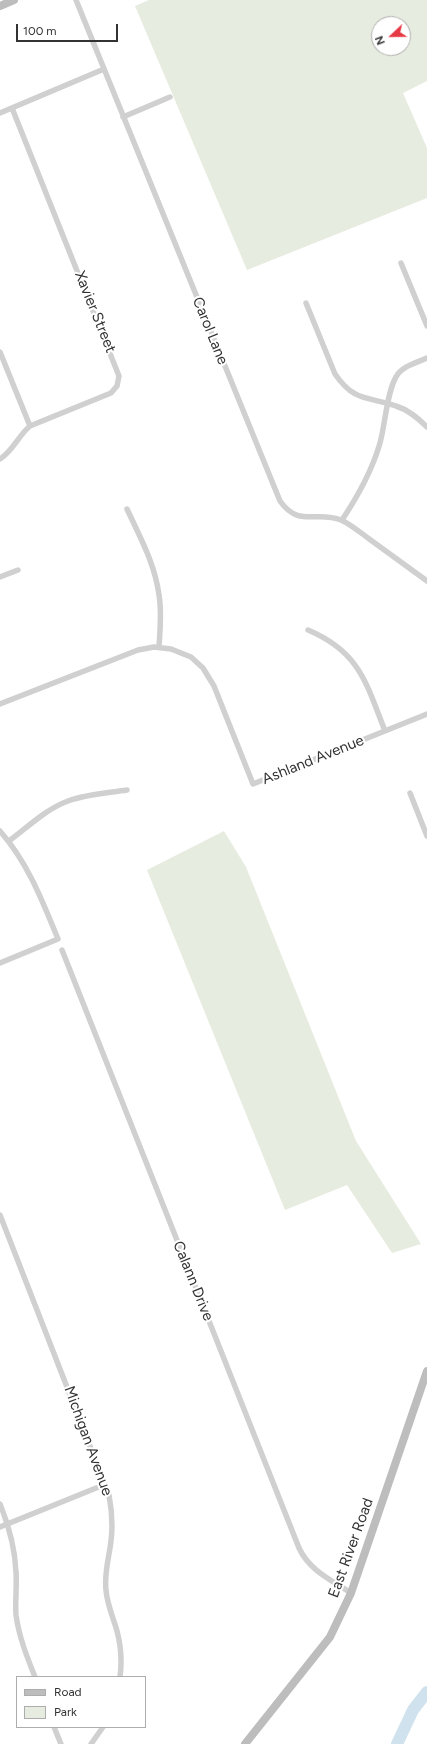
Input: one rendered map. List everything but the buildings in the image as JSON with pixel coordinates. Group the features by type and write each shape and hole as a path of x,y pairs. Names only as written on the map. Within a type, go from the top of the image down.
{"street":[{"path":"0,6 14,0"},
{"name":"Carol Lane","path":"76,0 280,501 288,512 295,516 303,518 330,517 342,520 427,581"},
{"path":"0,113 104,70"},
{"path":"123,117 170,97"},
{"name":"Xavier Street","path":"0,459 9,452 20,436 30,426 111,393 117,386 120,376 12,108"},
{"path":"401,263 427,326"},
{"path":"306,303 335,374 340,382 362,398 407,410 416,416 427,427"},
{"path":"0,352 30,426"},
{"path":"342,520 361,489 373,464 380,444 392,384 399,373 405,368 427,358"},
{"path":"127,509 149,557 157,583 161,610 159,647"},
{"path":"0,577 18,570"},
{"path":"308,630 332,641 355,663 365,681 385,731"},
{"name":"Ashland Avenue","path":"0,704 138,650 159,647 171,648 186,654 199,664 209,677 253,784 427,714"},
{"path":"9,841 46,813 67,802 83,797 127,790"},
{"path":"410,793 427,836"},
{"path":"0,830 9,841 34,880 58,939 0,963"},
{"name":"Calann Drive","path":"62,950 299,1548 303,1556 312,1567 351,1593"},
{"name":"Michigan Avenue","path":"0,1215 109,1495 112,1521 111,1543 106,1572 106,1591 109,1609 119,1641 121,1661 120,1676"},
{"name":"East River Road","path":"245,1744 330,1637 351,1593 427,1371"},
{"path":"0,1527 106,1484"},
{"path":"0,1504 8,1524 15,1560 18,1628 25,1653 35,1676"},
{"path":"54,1728 61,1744"},
{"path":"91,1744 102,1728"}],"green space":[{"path":"149,0 427,0 427,81 403,93 427,148 427,198 247,270 135,6"},
{"path":"224,831 246,867 356,1141 421,1244 392,1253 347,1185 285,1210 147,870"}],"waterway":[{"path":"397,1744 413,1710 427,1692"}]}
